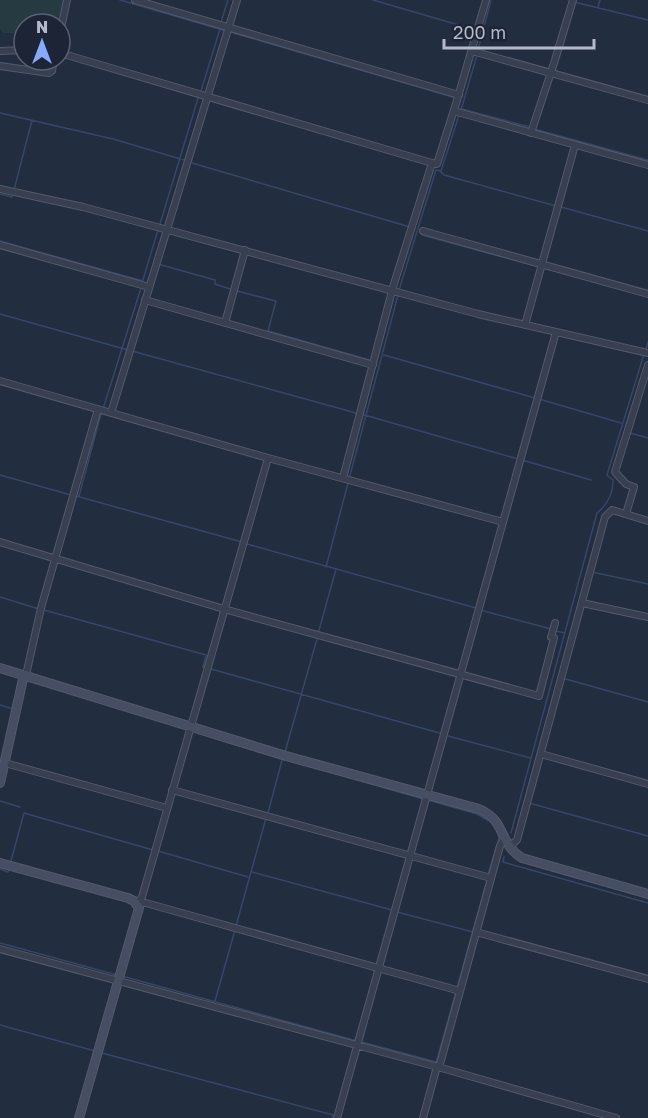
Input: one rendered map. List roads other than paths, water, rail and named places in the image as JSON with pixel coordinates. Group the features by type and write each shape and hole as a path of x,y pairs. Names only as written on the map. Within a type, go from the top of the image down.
{"street":[{"path":"135,0 458,97"},
{"path":"0,783 23,679 26,675 41,610 73,496 104,410 130,350 145,300 144,286 156,264 167,229 202,95 237,0"},
{"path":"72,57 437,164 458,112 458,97 476,52 478,31 486,0"},
{"path":"532,130 572,1"},
{"path":"476,52 648,100"},
{"path":"458,112 532,130 575,145 648,165"},
{"path":"525,325 575,145"},
{"path":"347,479 373,362 397,292 411,227 432,163"},
{"path":"0,189 83,207 397,292 646,353"},
{"path":"423,231 541,267 648,294"},
{"path":"0,245 144,286"},
{"path":"225,323 245,250"},
{"path":"145,300 373,362"},
{"path":"337,1116 556,332"},
{"path":"626,514 634,487 626,484 615,472 648,365"},
{"path":"0,381 267,458 503,522"},
{"path":"137,903 142,897 267,458"},
{"path":"423,1118 476,933 489,877 500,846 517,840 605,517 612,510 648,520"},
{"path":"0,542 224,609 539,696 554,638 551,637 554,627"},
{"path":"582,603 648,617"},
{"path":"0,668 190,729 425,798 488,813 499,824 506,843 522,858 648,894"},
{"path":"541,754 648,784"},
{"path":"5,763 167,808"},
{"path":"172,790 489,877"},
{"path":"6,865 458,990"},
{"path":"79,1118 138,916 137,903"},
{"path":"476,933 648,979"},
{"path":"0,949 120,978 357,1043 616,1118"}],"waterway":[{"path":"120,0 226,31"},
{"path":"221,22 228,0"},
{"path":"373,0 476,30"},
{"path":"478,50 491,0"},
{"path":"598,7 600,0"},
{"path":"574,2 648,20"},
{"path":"201,91 220,29"},
{"path":"230,32 456,98"},
{"path":"461,110 477,55"},
{"path":"160,224 199,95"},
{"path":"462,109 530,127"},
{"path":"0,113 113,139 184,160"},
{"path":"399,290 436,170 441,171 459,115"},
{"path":"14,190 32,120"},
{"path":"534,129 648,160"},
{"path":"192,163 410,227"},
{"path":"441,172 444,175 556,206"},
{"path":"0,194 12,197 13,195"},
{"path":"561,207 648,231"},
{"path":"142,283 158,230"},
{"path":"422,235 539,267"},
{"path":"0,241 143,281"},
{"path":"158,264 215,280 215,284 230,289"},
{"path":"544,268 626,291"},
{"path":"103,409 141,288"},
{"path":"237,291 276,301 268,331 370,360"},
{"path":"349,479 398,295"},
{"path":"0,314 128,350"},
{"path":"646,350 648,342"},
{"path":"132,351 356,413"},
{"path":"511,833 597,513 611,494 613,480 607,475 644,354"},
{"path":"384,355 535,398"},
{"path":"539,399 621,423"},
{"path":"79,496 101,414"},
{"path":"361,414 518,459"},
{"path":"630,433 648,438"},
{"path":"522,460 591,480"},
{"path":"0,475 71,495"},
{"path":"326,567 348,483"},
{"path":"76,496 242,542"},
{"path":"247,544 476,608"},
{"path":"318,634 336,569"},
{"path":"592,572 648,584"},
{"path":"0,597 39,609"},
{"path":"44,610 206,655 203,667 206,668"},
{"path":"480,610 551,629"},
{"path":"556,631 565,633"},
{"path":"285,752 317,639"},
{"path":"211,669 443,734"},
{"path":"562,678 648,702"},
{"path":"17,686 19,679"},
{"path":"0,705 13,709"},
{"path":"448,736 531,758"},
{"path":"226,742 423,799"},
{"path":"268,813 282,760"},
{"path":"428,800 477,814 491,822"},
{"path":"0,801 20,807"},
{"path":"529,803 648,836"},
{"path":"11,861 24,813 153,850"},
{"path":"236,926 266,818"},
{"path":"488,875 499,838 497,830"},
{"path":"158,851 248,877"},
{"path":"504,857 503,862 648,903"},
{"path":"0,869 8,872 9,869"},
{"path":"252,872 392,910"},
{"path":"457,988 487,880"},
{"path":"397,912 473,932"},
{"path":"215,1001 235,930"},
{"path":"0,943 117,975"},
{"path":"122,976 357,1041"},
{"path":"436,1063 456,992"},
{"path":"0,1025 95,1051"},
{"path":"362,1042 436,1062"},
{"path":"102,1053 333,1115"},
{"path":"332,1118 333,1115 337,1116"}]}
